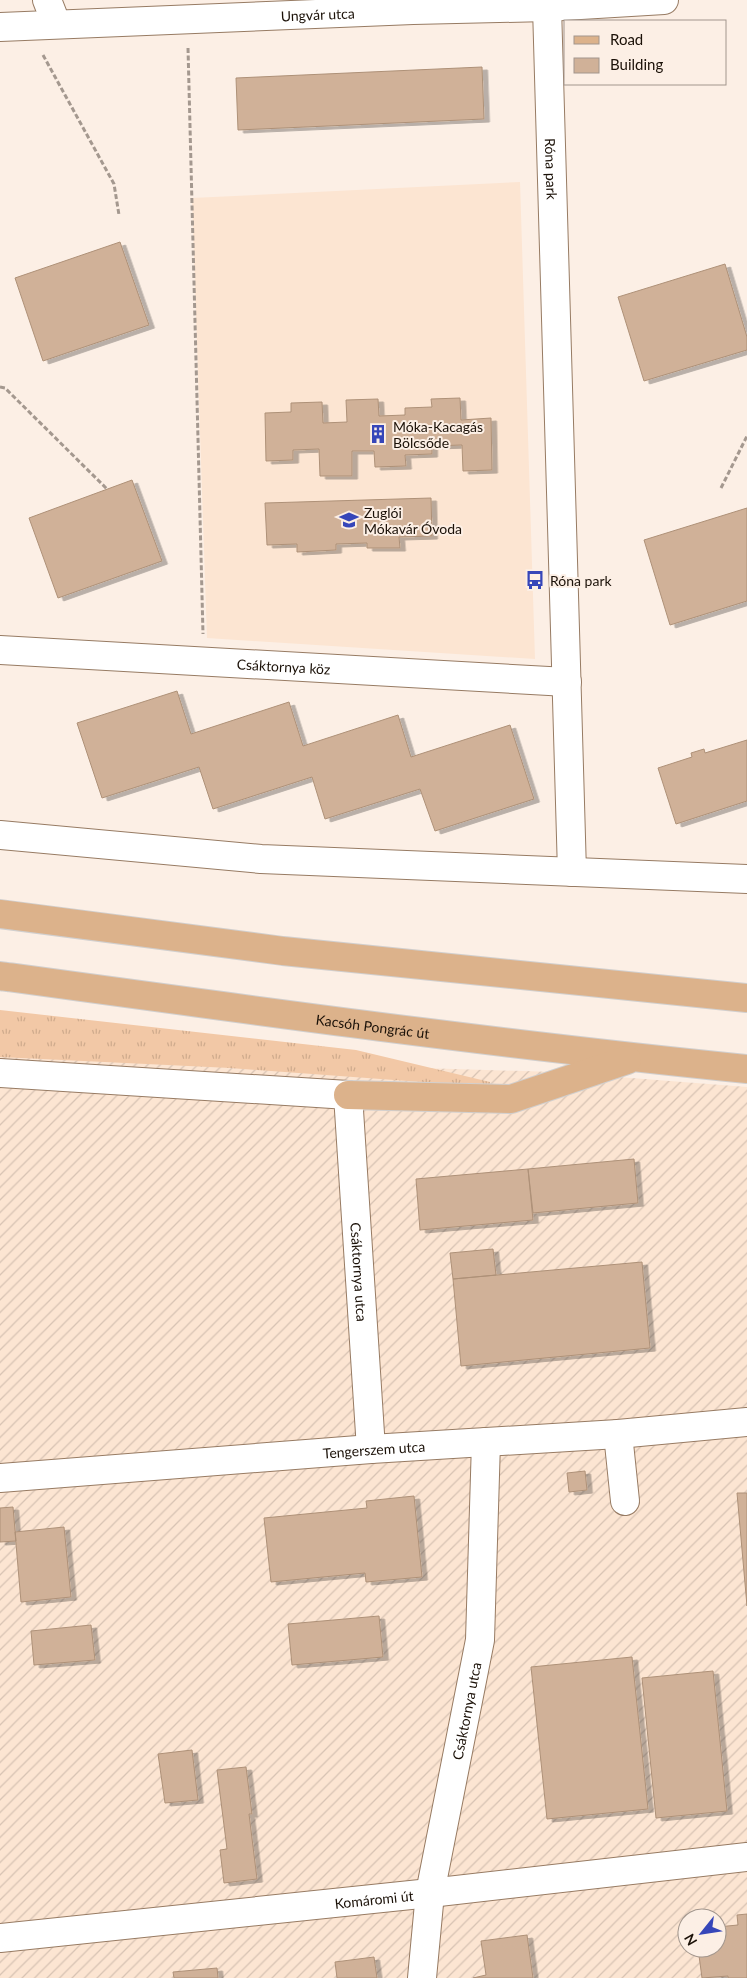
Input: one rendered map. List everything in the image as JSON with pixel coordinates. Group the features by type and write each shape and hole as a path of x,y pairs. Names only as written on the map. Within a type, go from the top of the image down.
{"main road":[{"path":"0,914 283,951 747,998"},
{"name":"Kacsóh Pongrác út","path":"0,976 341,1022 633,1058 747,1069"},
{"path":"348,1095 511,1099 633,1058"}],"street":[{"name":"Ungvár utca","path":"0,26 52,12 188,20 237,9 547,7 664,0"},
{"name":"Róna park","path":"547,7 572,872"},
{"name":"Csáktornya köz","path":"0,650 566,682"},
{"path":"0,835 261,859 747,880"},
{"path":"0,1073 348,1095"},
{"name":"Csáktornya utca","path":"348,1095 372,1449"},
{"name":"Tengerszem utca","path":"0,1478 372,1449 618,1434 747,1422"},
{"path":"618,1434 625,1501"},
{"name":"Csáktornya utca","path":"422,1978 430,1893 480,1640 486,1442"},
{"name":"Komáromi út","path":"0,1938 430,1893 747,1857"}],"path":[{"path":"188,20 202,661"},
{"path":"35,53 42,53 114,184 119,215"},
{"path":"0,387 5,388 107,489"},
{"path":"721,488 747,436"}],"shaded area":[{"path":"520,182 535,659 207,638 192,198"},
{"path":"0,1055 554,1072 747,1087 747,1978 0,1978"}],"green space":[{"path":"0,1010 356,1050 490,1082 490,1087 230,1068 0,1057"}],"building":[{"path":"482,67 484,119 238,130 236,78"},
{"path":"120,242 149,325 43,361 15,278"},
{"path":"725,264 747,337 747,350 644,381 618,297"},
{"name":"Móka-Kacagás Bölcsőde","path":"460,398 461,420 491,418 492,470 463,471 462,445 432,446 432,454 405,455 406,466 375,467 374,451 352,451 352,476 320,476 319,449 293,450 293,460 266,461 265,413 291,412 291,403 322,402 323,423 347,422 346,400 378,399 379,416 405,415 405,408 432,407 431,399"},
{"path":"132,480 162,561 58,598 29,518"},
{"name":"Zuglói Mókavár Óvoda","path":"431,498 432,536 399,537 400,548 367,548 367,543 336,544 336,550 297,552 297,544 267,545 265,503"},
{"path":"747,508 747,601 670,625 644,540"},
{"path":"177,691 191,734 289,702 303,746 398,715 411,757 510,725 534,799 435,831 420,789 325,819 312,777 213,809 199,767 102,798 77,723"},
{"path":"747,740 747,801 676,824 658,768 692,757 691,753 704,749 705,753"},
{"path":"634,1159 638,1203 533,1213 528,1169"},
{"path":"528,1169 533,1220 420,1230 416,1179"},
{"path":"493,1249 496,1275 453,1279 450,1253"},
{"path":"642,1262 650,1348 461,1366 453,1279"},
{"path":"585,1471 587,1490 569,1492 567,1473"},
{"path":"737,1493 747,1493 747,1606"},
{"path":"414,1496 422,1577 366,1582 365,1573 271,1582 264,1518 367,1508 366,1501"},
{"path":"13,1507 16,1541 0,1542 0,1508"},
{"path":"64,1527 71,1597 21,1602 15,1532"},
{"path":"379,1616 383,1657 292,1665 288,1624"},
{"path":"91,1625 95,1660 34,1665 31,1631"},
{"path":"632,1657 648,1809 547,1819 531,1667"},
{"path":"713,1671 727,1811 656,1818 642,1678"},
{"path":"192,1750 198,1800 165,1803 158,1754"},
{"path":"246,1767 252,1814 249,1814 257,1879 224,1883 220,1850 227,1849 217,1770"},
{"path":"747,1914 747,1978 728,1978 728,1976 702,1978 699,1958 727,1958 727,1926 738,1925 737,1915"},
{"path":"527,1935 533,1978 473,1978 486,1975 481,1941"},
{"path":"374,1957 377,1978 337,1978 335,1962"},
{"path":"217,1968 218,1978 174,1978 173,1972"}],"place":[{"name":"Móka-Kacagás Bölcsőde","path":"378,434"},
{"name":"Zuglói Mókavár Óvoda","path":"349,520"},
{"name":"Róna park","path":"535,580"}]}
